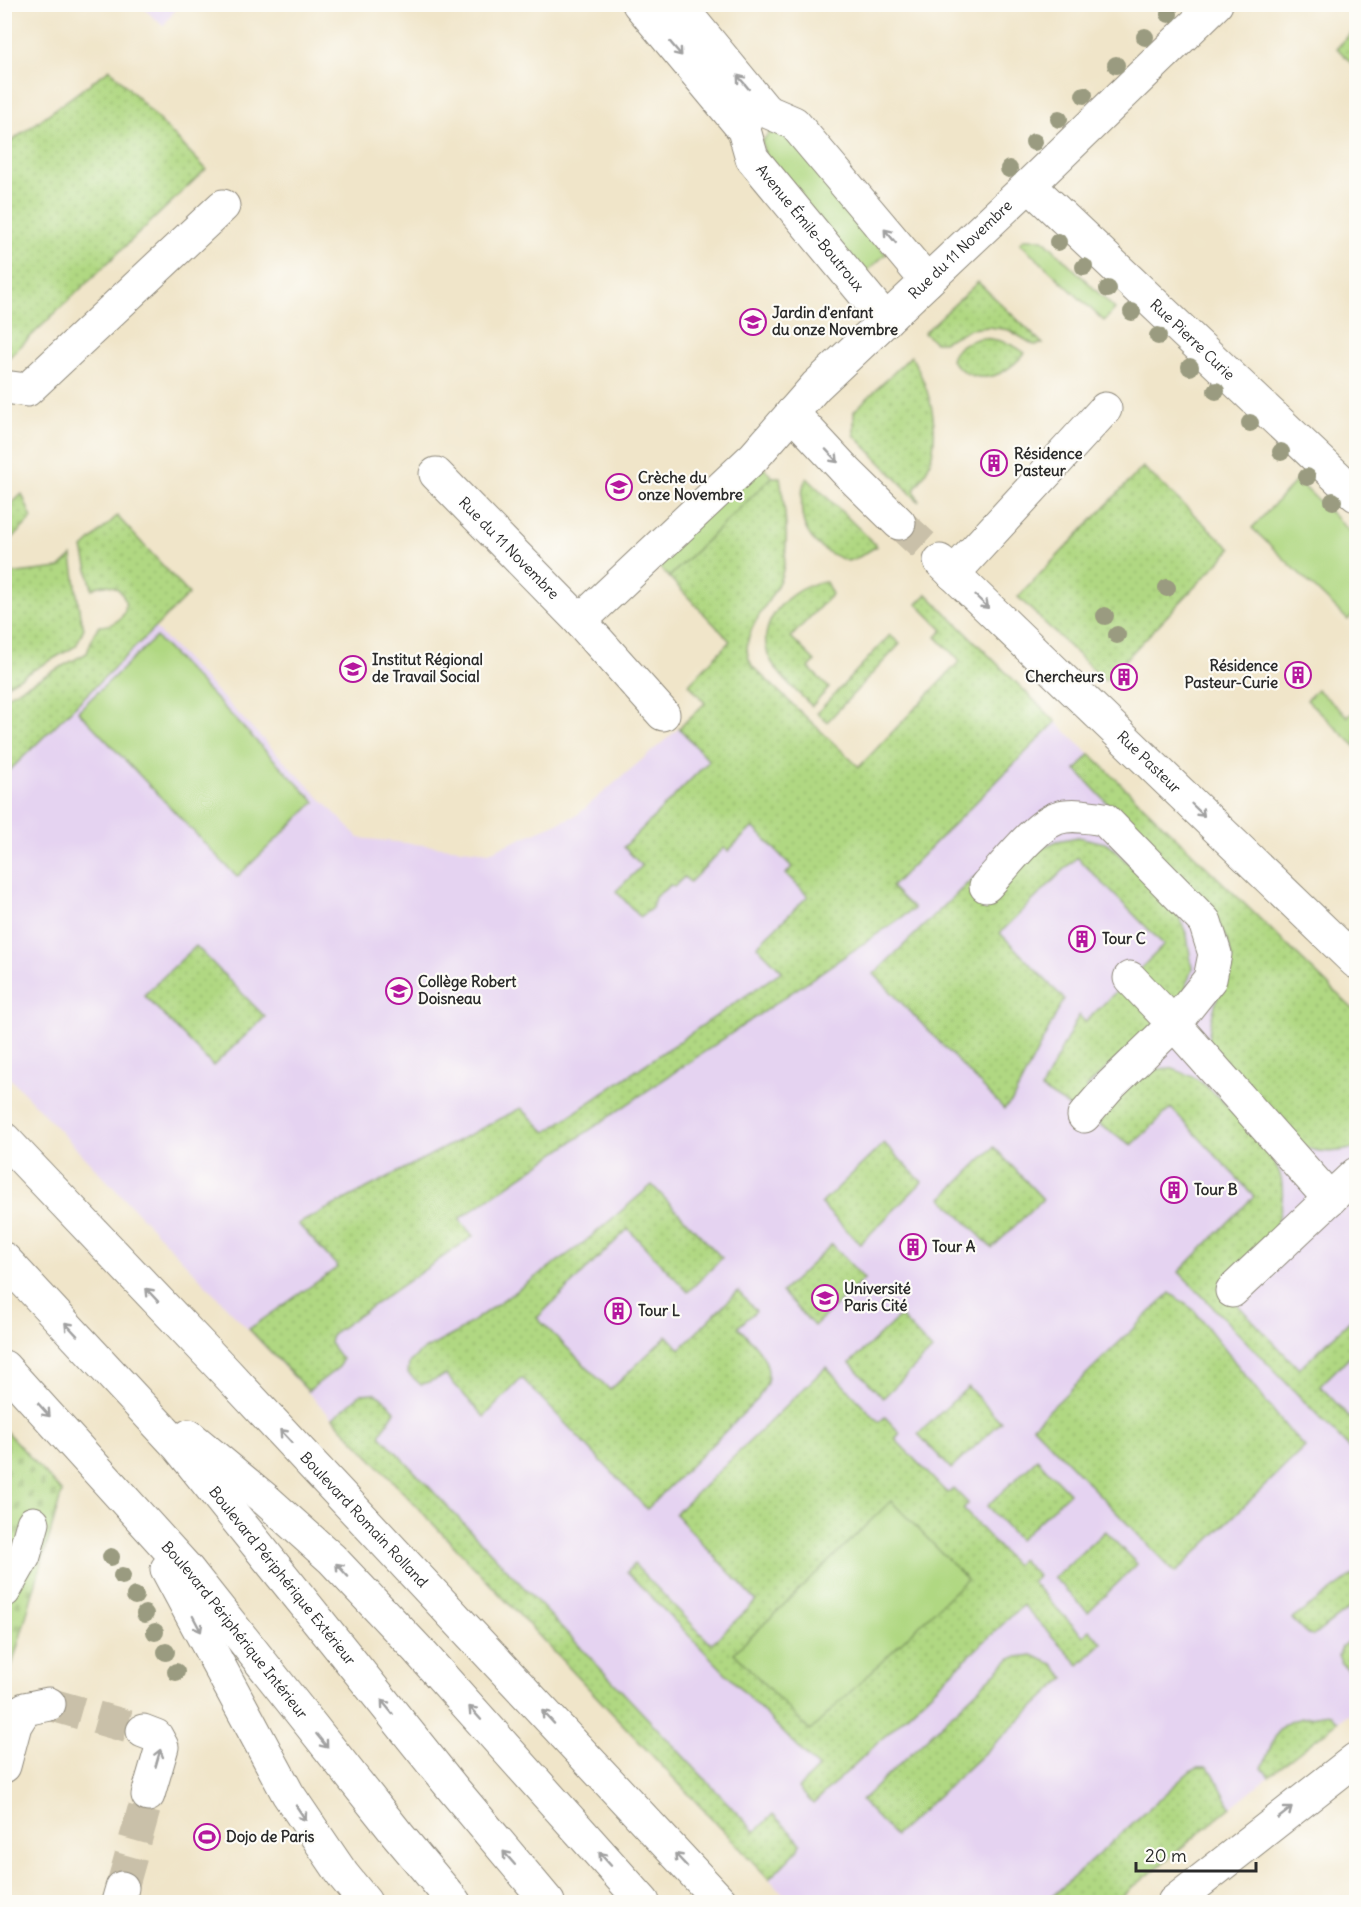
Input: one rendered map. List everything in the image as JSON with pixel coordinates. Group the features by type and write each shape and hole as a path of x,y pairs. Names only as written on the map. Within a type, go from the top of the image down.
{"main road":[{"name":"Avenue Émile-Boutroux","path":"639,4 755,120 794,123 927,281"},
{"name":"Avenue Émile-Boutroux","path":"678,4 755,120 752,158 886,320"},
{"name":"Rue du 11 Novembre","path":"580,621 754,457 816,386 1216,4"},
{"name":"Rue Pierre Curie","path":"1029,185 1356,495"},
{"path":"4,387 27,390 223,206"},
{"name":"Rue Pasteur","path":"1105,409 947,568 1356,962"},
{"path":"792,414 899,523"},
{"name":"Rue du 11 Novembre","path":"436,474 580,621 663,714"},
{"path":"986,886 1036,832 1057,818 1081,816 1104,819 1205,922 1215,954 1210,979 1174,1024 1111,1085 1084,1116"},
{"path":"1130,978 1330,1199"},
{"name":"Boulevard Romain Rolland","path":"4,1139 230,1376 721,1902"},
{"path":"1232,1292 1356,1174"},
{"name":"Boulevard Périphérique Extérieur","path":"4,1259 112,1372 192,1462 454,1790 548,1902"},
{"name":"Boulevard Périphérique Intérieur","path":"4,1366 187,1569 454,1902"},
{"path":"112,1372 265,1499 332,1559 448,1683 643,1902"},
{"path":"139,1517 288,1794 343,1875 365,1902"},
{"path":"4,1591 24,1556 33,1523"},
{"path":"4,1766 15,1725 25,1708 49,1704"},
{"path":"143,1731 156,1736 162,1747 148,1795"},
{"path":"1174,1902 1356,1759"}],"shaded area":[{"path":"140,5 179,5 163,26"},
{"name":"Université Paris Cité","path":"155,628 359,838 489,852 577,815 677,730 706,702 891,887 1056,722 1356,1012 1356,1708 1115,1902 791,1902 5,1073 5,775"}],"green space":[{"path":"1356,28 1356,68 1337,48"},
{"path":"110,69 206,169 5,361 5,146"},
{"path":"772,130 784,131 886,254 864,274 765,158 762,141"},
{"path":"1024,239 1043,239 1115,309 1104,321 1020,243"},
{"path":"978,282 1043,344 1034,345 1009,330 989,327 970,329 943,342 935,342 924,333"},
{"path":"981,338 1004,342 1025,353 1017,362 999,374 989,377 970,375 951,360 958,348"},
{"path":"911,356 926,388 934,423 931,458 925,474 914,489 919,502 854,435 854,411"},
{"path":"760,463 772,477 669,577 656,563"},
{"path":"1143,467 1231,549 1105,681 1018,597"},
{"path":"772,477 780,477 786,526 786,550 782,574 777,586 756,620 747,643 748,655 753,667 859,767 960,661 936,637 943,630 917,604 927,594 1056,722 891,887 914,909 459,1219 473,1236 332,1334 330,1343 342,1359 339,1367 308,1391 249,1329 338,1267 298,1224 521,1108 546,1132 782,971 757,946 808,896 786,874 792,867 753,827 728,851 724,848 690,882 684,877 674,887 671,885 655,897 652,908 640,917 616,891 642,866 624,847 709,761 679,728 705,703 689,684 730,641 669,577"},
{"path":"807,478 877,546 848,561 818,545 806,529 803,520 803,484"},
{"path":"1297,480 1356,537 1356,611 1348,620 1252,528"},
{"path":"22,494 32,518 5,546 5,510"},
{"path":"117,516 189,594 5,775 5,697 87,653 99,626 113,623 121,617 125,609 125,600 121,592 114,587 104,585 92,589 83,548"},
{"path":"72,556 80,616 84,628 76,646 5,686 5,579 9,574 59,568"},
{"path":"826,582 832,594 791,637 815,661 809,668 829,688 812,706 784,679 771,661 766,647 766,634 770,621 788,598 813,584"},
{"path":"890,635 900,644 827,722 817,713"},
{"path":"156,637 315,802 237,877 78,711"},
{"path":"1317,689 1348,717 1356,709 1356,747 1307,700"},
{"path":"1090,754 1356,1012 1356,1148 1322,1151 1310,1149 1298,1143 1284,1132 1256,1101 1208,1040 1220,991 1230,974 1232,964 1229,945 1215,919 1202,903 1076,770"},
{"path":"1078,837 1109,844 1177,913 1187,935 1192,968 1185,990 1169,1009 1134,975 1164,945 1077,857 1000,933 1064,999 1012,1101 1004,1109 874,974 972,879 1057,841"},
{"path":"196,946 265,1017 213,1066 144,995"},
{"path":"1124,984 1159,1019 1086,1088 1093,1096 1076,1111 1041,1089 1079,1015 1085,1022"},
{"path":"1170,1068 1195,1078 1214,1094 1264,1148 1280,1175 1282,1202 1273,1231 1260,1248 1220,1286 1299,1369 1356,1315 1356,1350 1320,1386 1356,1424 1356,1455 1179,1272 1254,1196 1171,1108 1132,1145 1095,1122 1146,1070"},
{"path":"884,1143 922,1182 860,1244 821,1204"},
{"path":"994,1147 1043,1199 992,1248 942,1198"},
{"path":"652,1185 722,1258 688,1292 628,1229 537,1318 610,1390 667,1336 680,1349 738,1291 756,1311 738,1327 760,1351 768,1374 767,1382 758,1399 647,1509 522,1378 484,1417 446,1375 421,1385 408,1373 409,1363 420,1352 456,1333 581,1245"},
{"path":"832,1244 864,1279 814,1326 782,1292"},
{"path":"1170,1293 1194,1310 1286,1427 1305,1447 1175,1573 1033,1426"},
{"path":"900,1316 932,1350 883,1398 850,1363"},
{"path":"826,1367 879,1422 885,1417 900,1433 895,1439 947,1493 953,1488 968,1503 963,1509 1015,1565 1021,1559 1038,1576 1032,1582 1083,1636 1090,1630 1102,1643 1079,1665 1023,1605 813,1804 798,1788 818,1768 627,1572 634,1564 711,1644 756,1601 675,1514"},
{"path":"968,1387 1001,1422 951,1469 918,1434"},
{"path":"375,1393 395,1411 380,1435 755,1832 773,1814 801,1843 798,1850 769,1879 333,1418 361,1394"},
{"path":"5,1430 62,1492 5,1690"},
{"path":"1037,1459 1069,1493 1019,1540 987,1506"},
{"path":"891,1501 967,1579 810,1731 734,1653"},
{"path":"1105,1531 1137,1564 1088,1612 1054,1578"},
{"path":"1356,1573 1356,1603 1313,1636 1305,1632 1292,1619"},
{"path":"1356,1635 1356,1678 1338,1656 1341,1647"},
{"path":"1032,1655 1053,1664 1065,1678 895,1836 861,1801 1011,1658"},
{"path":"1330,1714 1338,1722 1269,1776 1262,1768 1274,1740 1284,1725 1290,1721"},
{"path":"1198,1767 1207,1767 1213,1773 1231,1807 1115,1902 1046,1902 1190,1771"}],"tunnel":[{"path":"899,523 940,561"},
{"path":"49,1704 143,1731"},
{"path":"122,1888 148,1795"}],"place":[{"name":"Jardin d'enfant du onze Novembre","path":"753,322"},
{"name":"Résidence Pasteur","path":"994,463"},
{"name":"Crèche du onze Novembre","path":"619,487"},
{"name":"Institut Régional de Travail Social","path":"353,669"},
{"name":"Résidence Pasteur-Curie","path":"1298,675"},
{"name":"Chercheurs","path":"1124,677"},
{"name":"Tour C","path":"1082,939"},
{"name":"Collège Robert Doisneau","path":"399,991"},
{"name":"Tour B","path":"1174,1190"},
{"name":"Tour A","path":"913,1247"},
{"name":"Université Paris Cité","path":"825,1298"},
{"name":"Tour L","path":"618,1311"},
{"name":"Dojo de Paris","path":"207,1837"}]}
